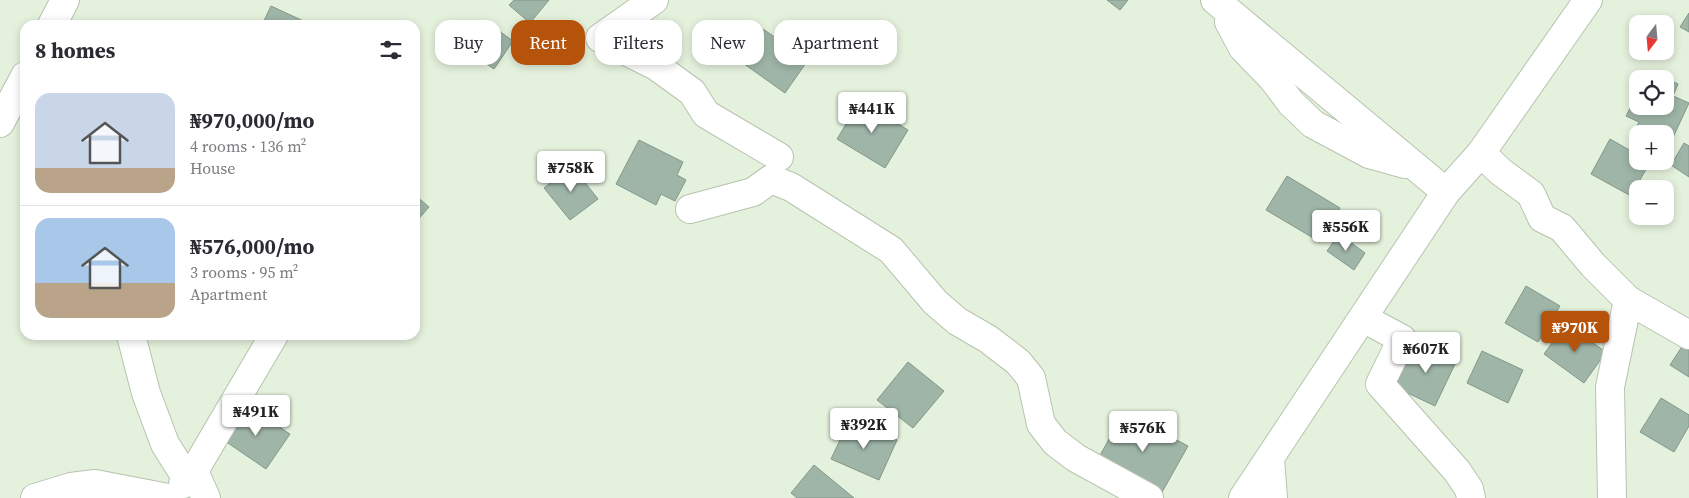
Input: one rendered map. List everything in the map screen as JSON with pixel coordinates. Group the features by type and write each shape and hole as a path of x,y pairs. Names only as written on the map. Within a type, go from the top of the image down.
{"street":[{"path":"55,20 66,0"},
{"path":"654,0 600,38 656,66 692,92 706,114 780,157"},
{"path":"1243,498 1446,192 1481,153 1588,0"},
{"path":"1217,2 1446,192"},
{"path":"0,124 20,86"},
{"path":"0,124 20,122"},
{"path":"1481,153 1500,172 1531,194 1542,218 1562,228 1593,265 1628,300 1689,335"},
{"path":"690,209 753,192 771,180 791,187 891,250 935,302 957,321 988,339 1018,362 1032,378 1040,424 1055,442 1076,458 1149,498"},
{"path":"1612,498 1610,387 1628,300"},
{"path":"1363,318 1402,338 1380,384 1457,471 1469,489 1471,498"},
{"path":"132,340 146,393 180,487"},
{"path":"180,487 271,340"},
{"path":"1270,458 1273,498"},
{"path":"35,498 71,487 96,484 180,487 206,498"}],"building":[{"path":"514,0 549,0 532,20 526,20 509,5"},
{"path":"1107,0 1128,0 1120,10"},
{"path":"271,6 301,20 264,20"},
{"path":"1689,13 1689,32 1680,27"},
{"path":"764,30 774,37 774,65 805,65 785,93 746,65 764,65"},
{"path":"501,32 511,40 511,44 501,59"},
{"path":"488,65 497,65 494,69"},
{"path":"1674,82 1678,84 1674,94"},
{"path":"1674,96 1689,103 1674,135 1674,125 1638,125 1639,122 1626,116 1629,110 1629,115 1674,115"},
{"path":"860,101 908,130 885,168 837,139"},
{"path":"1610,139 1629,150 1629,170 1646,170 1640,180 1629,180 1629,195 1591,174"},
{"path":"639,140 683,162 677,175 686,180 675,201 661,194 656,205 616,184"},
{"path":"1684,143 1689,146 1689,177 1674,167 1674,160"},
{"path":"572,166 598,199 570,220 544,188"},
{"path":"1287,176 1340,208 1320,242 1266,210"},
{"path":"420,199 429,207 420,217"},
{"path":"1339,234 1365,253 1354,270 1327,251"},
{"path":"1526,286 1560,306 1538,342 1505,323"},
{"path":"1566,324 1606,352 1584,383 1544,354"},
{"path":"1416,343 1456,362 1435,406 1395,387"},
{"path":"1683,345 1689,349 1689,377 1670,365"},
{"path":"1482,351 1523,370 1508,403 1467,383"},
{"path":"908,362 944,391 913,428 877,400"},
{"path":"1661,398 1689,415 1689,426 1674,452 1640,432"},
{"path":"245,405 290,434 266,469 222,439"},
{"path":"1124,412 1188,446 1161,494 1098,459"},
{"path":"850,419 897,440 879,480 831,459"},
{"path":"814,465 854,498 797,498 791,493"}]}
